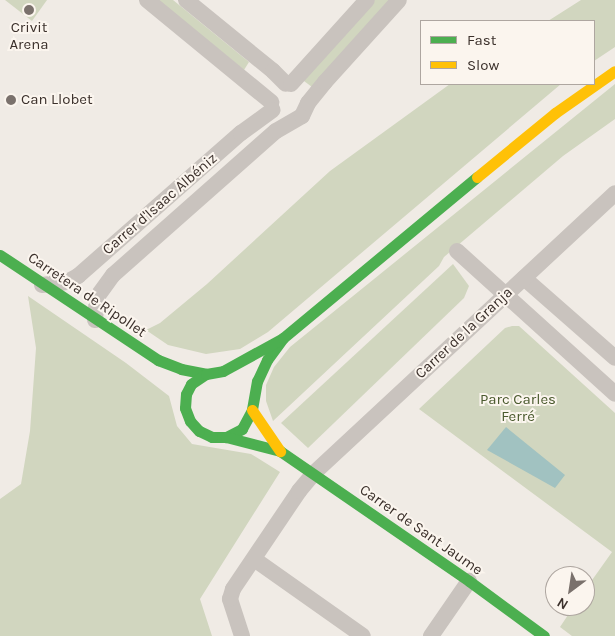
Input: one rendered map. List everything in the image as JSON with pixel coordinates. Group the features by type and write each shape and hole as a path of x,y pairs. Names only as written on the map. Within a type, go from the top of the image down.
{"main road":[{"path":"283,338 267,360 257,381 252,410 242,429 226,436 212,437 199,431 190,421 185,408 186,394 192,384 206,374 222,370 283,338 555,113 615,71"},
{"name":"Carretera de Ripollet","path":"0,255 95,320 158,360 181,369 206,374"},
{"name":"Carretera de Ripollet","path":"158,360 186,394"},
{"path":"222,370 240,378 253,396"},
{"name":"Carrer de Sant Jaume","path":"252,410 280,450 544,636"},
{"name":"Carrer de Sant Jaume","path":"226,436 280,450"}],"street":[{"path":"147,0 272,106 279,118 294,120"},
{"path":"186,0 289,84 304,90 308,103"},
{"name":"Carrer d'Isaac Albéniz","path":"42,284 67,282 78,276 272,106 274,92 289,84 367,0"},
{"name":"Carrer d'Isaac Albéniz","path":"95,320 97,297 113,275 276,131 305,113 308,103 400,0"},
{"name":"Carrer de la Granja","path":"242,636 230,599 233,589 299,490 615,193"},
{"path":"457,251 615,394"},
{"path":"524,278 615,358"},
{"path":"254,559 363,636"},
{"path":"431,636 469,582"}],"green space":[{"name":"Crivit Arena","path":"5,0 47,0 32,21"},
{"path":"158,0 173,0 249,62 244,70"},
{"path":"371,0 390,0 312,87 300,78"},
{"path":"581,0 615,0 615,47 595,60 595,20 550,20"},
{"path":"615,84 615,119 563,156 444,257 439,266 273,421 266,401 266,385 274,367 290,347"},
{"path":"449,85 560,85 268,332 240,349 206,354 168,345 146,330 160,323 207,284 330,171"},
{"path":"453,264 469,286 464,298 308,448 281,423"},
{"path":"28,296 126,363 169,396 177,426 192,444 251,454 280,472 200,599 212,636 0,636 0,499 21,484 30,431 36,348"},
{"name":"Parc Carles Ferré","path":"519,326 615,413 615,636 572,636 560,627 567,616 595,616 595,576 612,552 419,409 505,328"}],"water":[{"path":"506,427 565,475 555,488 487,450"}],"traffic: fast":[{"path":"283,338 267,360 257,381 252,410 242,429 226,437 212,437 199,431 190,421 185,408 186,394 191,384 206,374 223,371 283,338 477,177"},
{"path":"0,255 158,360 181,369 206,374"},
{"path":"226,437 280,451 469,581 544,636"}],"traffic: slow":[{"path":"477,177 555,113 615,71"},
{"path":"252,410 280,451"}],"place":[{"name":"Crivit Arena","path":"29,10"},
{"name":"Can Llobet","path":"11,100"}]}
